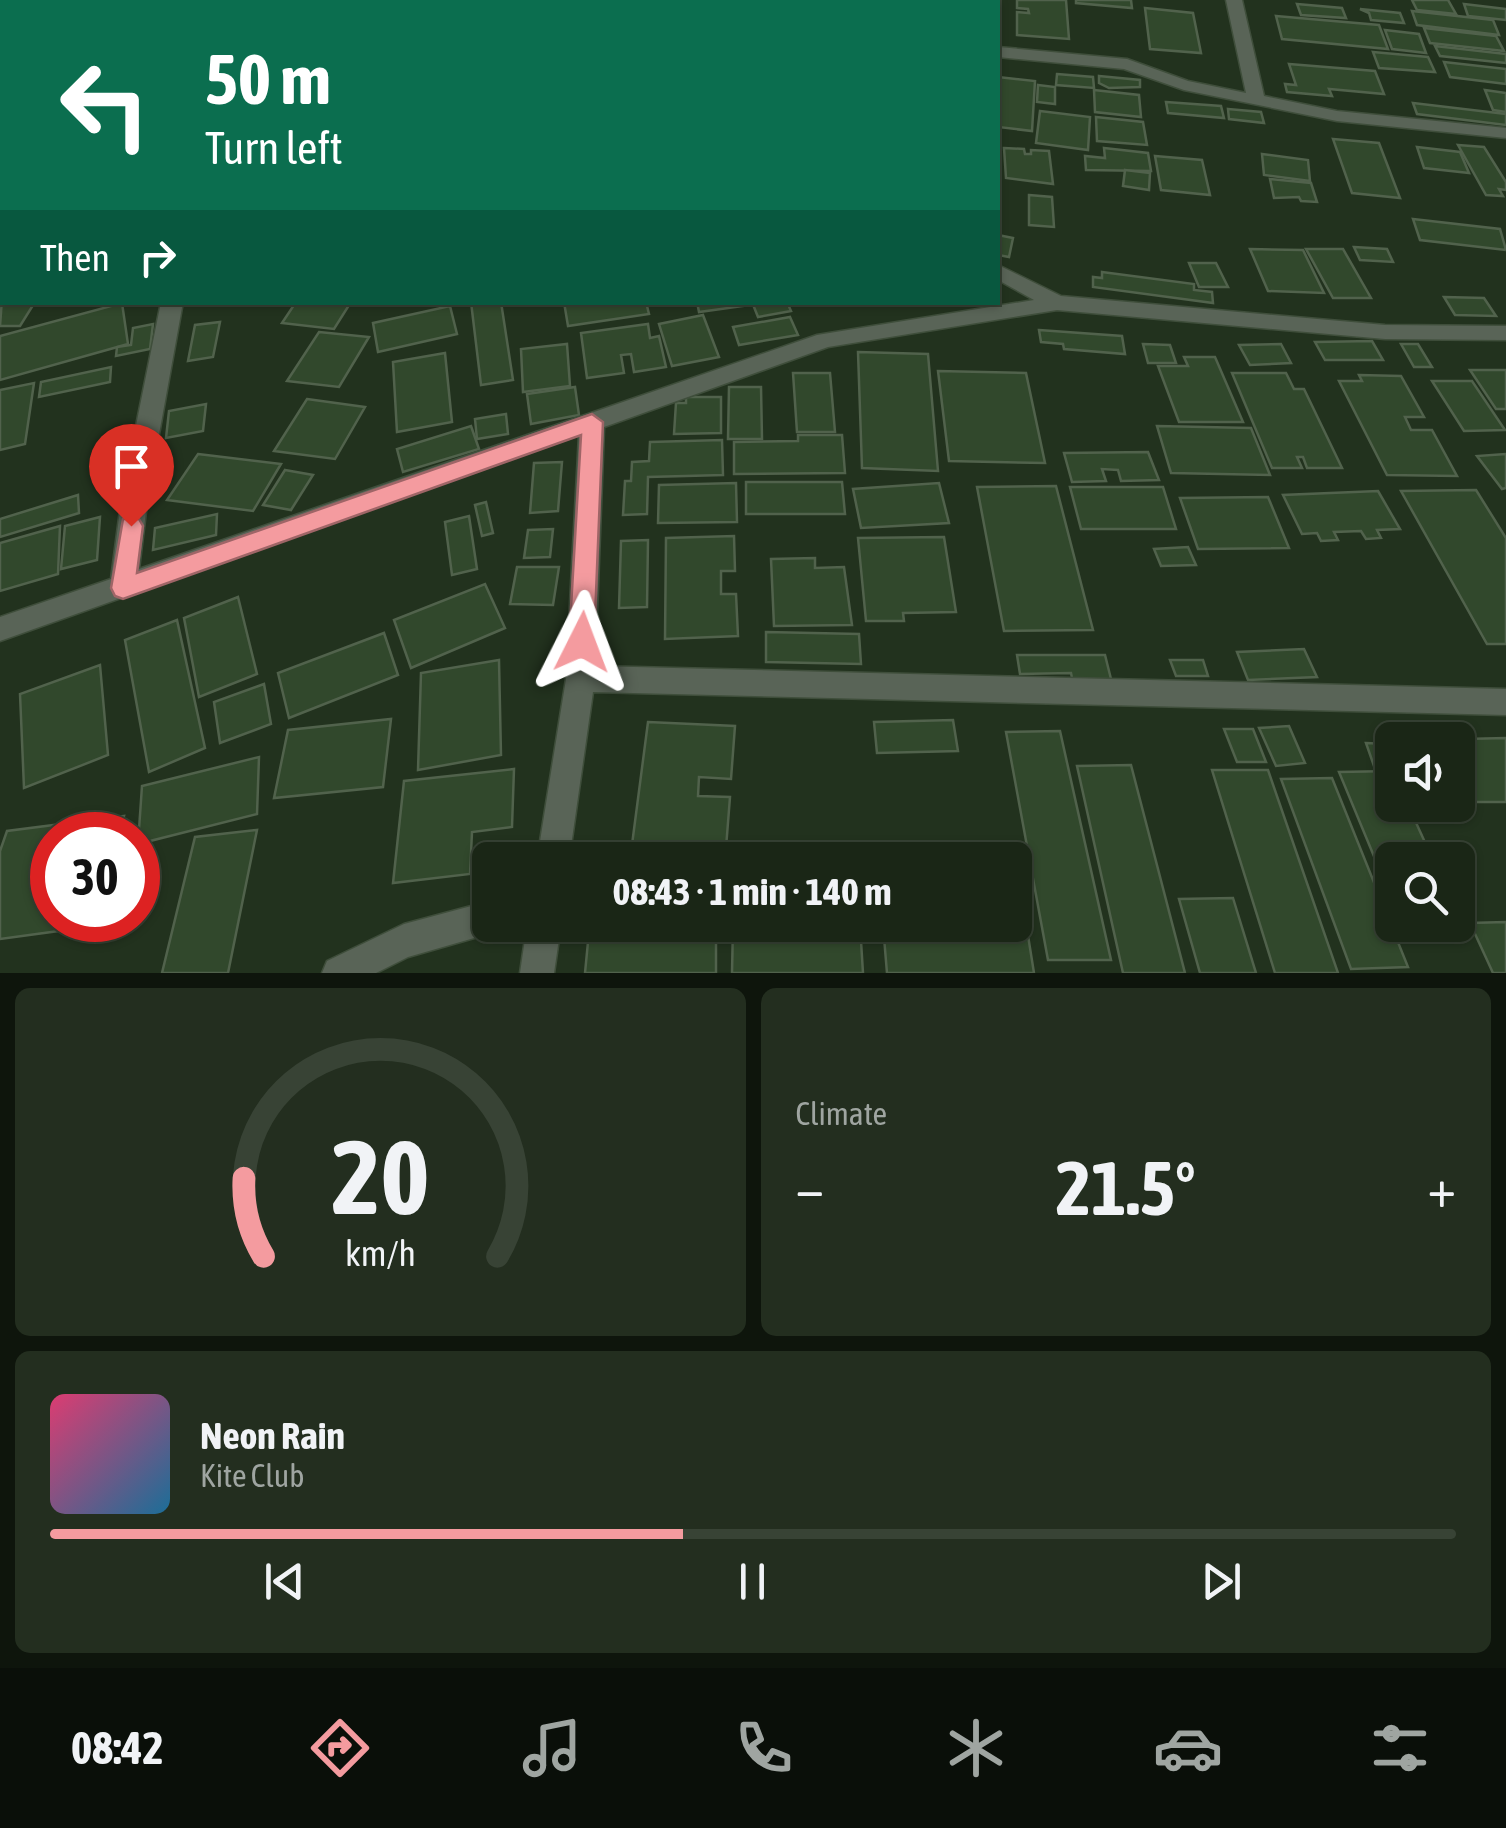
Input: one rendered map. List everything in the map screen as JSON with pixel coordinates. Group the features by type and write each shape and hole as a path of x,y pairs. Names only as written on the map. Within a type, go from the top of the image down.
{"street":[{"path":"1234,0 1256,98"},
{"path":"1000,52 1126,64 1184,85 1337,116 1506,133"},
{"path":"1000,273 1057,303"},
{"path":"0,629 825,340 1057,303 1385,332 1506,333"},
{"path":"123,588 135,495 171,305"},
{"path":"556,842 580,679 592,422"},
{"path":"580,679 1506,702"},
{"path":"338,973 404,941 472,923"},
{"path":"537,973 542,942"}],"building":[{"path":"1017,0 1066,0 1069,39 1017,35 1017,12 1029,13 1028,9 1017,8"},
{"path":"1131,0 1132,8 1076,3"},
{"path":"1412,0 1448,0 1456,14 1417,10"},
{"path":"1297,4 1342,8 1346,18 1301,15"},
{"path":"1464,4 1506,9 1506,20 1468,16"},
{"path":"1145,8 1193,13 1201,53 1150,49"},
{"path":"1360,9 1400,13 1404,23 1371,20 1369,13"},
{"path":"1412,11 1493,20 1499,35 1417,25"},
{"path":"1276,16 1379,25 1388,49 1282,39"},
{"path":"1424,28 1496,36 1504,51 1430,43"},
{"path":"1385,30 1419,34 1426,53 1392,49"},
{"path":"1435,46 1506,54 1506,63 1440,56"},
{"path":"1373,52 1428,57 1435,72 1379,68"},
{"path":"1444,62 1506,69 1506,84 1450,77"},
{"path":"1289,64 1375,71 1384,94 1329,89 1332,96 1287,92 1285,84 1296,85"},
{"path":"1057,74 1093,77 1094,88 1056,85"},
{"path":"1099,76 1140,80 1140,87 1109,88 1099,83"},
{"path":"1000,77 1035,81 1032,131 1000,127"},
{"path":"1038,85 1055,87 1055,104 1037,102"},
{"path":"1094,90 1139,95 1141,117 1095,112"},
{"path":"1485,90 1506,93 1506,112 1493,110"},
{"path":"1166,102 1221,106 1224,118 1168,113"},
{"path":"1413,103 1506,114 1506,125 1417,114"},
{"path":"1228,109 1261,112 1264,123 1229,119"},
{"path":"1040,111 1090,117 1088,150 1036,143"},
{"path":"1096,117 1143,122 1147,145 1097,141"},
{"path":"1333,139 1379,143 1400,198 1352,193"},
{"path":"1458,145 1484,147 1506,182 1506,190 1499,189 1503,196 1486,195"},
{"path":"1417,147 1460,152 1469,173 1424,168"},
{"path":"1004,148 1024,149 1025,154 1031,154 1031,150 1049,151 1053,184 1006,178"},
{"path":"1104,148 1148,153 1151,171 1086,170 1085,156 1105,158"},
{"path":"1262,154 1308,160 1310,181 1264,175"},
{"path":"1155,156 1202,160 1210,195 1161,190"},
{"path":"1125,170 1150,173 1149,190 1123,186"},
{"path":"1270,179 1311,183 1317,202 1301,201 1299,197 1274,198"},
{"path":"1029,195 1052,197 1054,227 1029,225"},
{"path":"1413,219 1500,229 1506,250 1420,240"},
{"path":"1000,235 1013,238 1009,257 1000,255"},
{"path":"1354,247 1387,249 1393,262 1360,260"},
{"path":"1250,249 1303,250 1324,293 1268,291"},
{"path":"1306,249 1343,249 1371,298 1333,298"},
{"path":"1189,263 1216,263 1228,287 1199,287"},
{"path":"1102,272 1194,284 1194,290 1212,292 1213,303 1093,287 1093,277 1102,278"},
{"path":"1444,297 1484,298 1496,316 1455,315"},
{"path":"2,305 33,305 20,326 0,326"},
{"path":"122,305 128,344 0,380 0,336"},
{"path":"294,305 349,305 334,329 282,323"},
{"path":"471,305 501,305 513,380 481,385"},
{"path":"564,305 647,305 649,314 568,326"},
{"path":"698,305 743,306 699,312"},
{"path":"753,305 788,305 791,311 758,317"},
{"path":"450,306 457,334 378,352 373,323"},
{"path":"703,315 719,357 672,366 659,324"},
{"path":"790,317 798,335 739,345 733,327"},
{"path":"220,322 213,357 188,361 195,325"},
{"path":"153,324 150,349 116,356 117,347 131,345 133,328"},
{"path":"648,324 650,338 659,336 666,367 634,372 631,354 621,355 624,373 587,378 581,333"},
{"path":"1039,330 1122,336 1125,354 1064,349 1063,344 1041,342"},
{"path":"319,332 369,337 339,387 287,381"},
{"path":"1372,341 1383,360 1325,360 1315,342"},
{"path":"567,344 570,386 523,392 521,349"},
{"path":"1143,344 1170,345 1176,363 1148,363"},
{"path":"1281,344 1291,363 1250,365 1239,345"},
{"path":"1401,344 1418,344 1432,367 1414,367"},
{"path":"858,352 928,354 938,471 862,468"},
{"path":"445,353 452,422 397,432 393,362"},
{"path":"1184,357 1215,357 1243,422 1179,422 1158,366 1188,366"},
{"path":"111,367 110,382 39,397 41,382"},
{"path":"1470,370 1506,370 1506,409 1496,409"},
{"path":"938,371 1026,373 1045,463 949,461"},
{"path":"793,373 830,373 835,432 797,432"},
{"path":"1232,373 1286,373 1294,389 1304,389 1342,468 1307,468 1303,457 1297,457 1302,468 1272,468"},
{"path":"1359,375 1401,376 1424,417 1405,417 1411,430 1432,430 1457,476 1387,475 1339,381 1362,381"},
{"path":"1432,381 1472,381 1505,430 1464,431"},
{"path":"34,383 25,444 0,450 0,390"},
{"path":"575,387 579,415 531,424 527,394"},
{"path":"729,387 761,387 762,439 728,439"},
{"path":"686,397 721,397 721,433 674,434 676,403 686,403"},
{"path":"307,399 365,407 335,459 274,451"},
{"path":"206,404 203,431 166,438 169,411"},
{"path":"506,414 508,434 477,439 475,419"},
{"path":"471,426 479,449 403,472 397,449"},
{"path":"1157,426 1251,428 1270,475 1171,473"},
{"path":"798,435 842,435 845,473 734,474 734,442 798,441"},
{"path":"722,440 723,475 648,477 647,514 623,515 625,481 631,481 632,462 649,461 650,442"},
{"path":"1148,452 1159,480 1121,481 1118,470 1102,469 1106,481 1072,482 1064,453"},
{"path":"198,454 281,464 253,511 167,500"},
{"path":"1506,454 1506,488 1502,489 1477,456"},
{"path":"562,462 558,511 530,513 534,463"},
{"path":"285,470 313,475 291,510 263,505"},
{"path":"746,482 842,482 845,514 746,514"},
{"path":"736,483 737,522 658,523 659,485"},
{"path":"939,483 949,523 861,528 853,489"},
{"path":"1056,486 1093,630 1004,631 977,487"},
{"path":"1070,487 1163,487 1176,529 1081,529"},
{"path":"1476,490 1506,538 1506,644 1487,644 1401,491"},
{"path":"1378,491 1400,529 1377,530 1381,538 1366,539 1361,531 1334,532 1338,540 1321,541 1317,533 1302,534 1283,495"},
{"path":"78,495 79,513 0,537 0,519"},
{"path":"1268,497 1289,548 1198,549 1180,498"},
{"path":"486,502 493,533 482,536 475,505"},
{"path":"217,514 216,535 153,550 155,528"},
{"path":"469,516 477,569 452,575 445,522"},
{"path":"100,517 97,560 61,569 65,526"},
{"path":"60,526 58,574 0,591 0,543"},
{"path":"553,529 550,557 524,558 528,530"},
{"path":"734,536 735,571 721,571 721,594 736,594 738,636 665,639 666,538"},
{"path":"944,537 956,612 903,613 904,621 866,621 858,538"},
{"path":"648,540 647,607 619,608 621,541"},
{"path":"1188,547 1196,565 1161,566 1154,549"},
{"path":"815,558 815,568 844,567 852,625 774,626 771,559"},
{"path":"517,567 559,567 553,605 510,604"},
{"path":"485,584 505,628 411,668 394,620"},
{"path":"238,597 257,674 199,697 184,618"},
{"path":"177,620 205,748 149,772 125,640"},
{"path":"766,632 859,634 861,664 766,662"},
{"path":"384,633 398,675 289,718 278,673"},
{"path":"1304,649 1317,677 1248,680 1237,652"},
{"path":"1017,655 1105,655 1113,687 1074,688 1071,673 1020,674"},
{"path":"499,660 501,755 418,770 421,673"},
{"path":"1170,660 1203,660 1208,676 1176,676"},
{"path":"100,665 108,755 24,788 20,694"},
{"path":"264,684 271,724 220,743 214,702"},
{"path":"391,719 383,787 274,798 288,730"},
{"path":"953,720 958,751 877,753 874,722"},
{"path":"648,722 735,726 731,779 699,777 698,796 730,797 726,842 632,842"},
{"path":"1289,726 1305,763 1276,766 1259,728"},
{"path":"1224,729 1253,729 1266,762 1237,762"},
{"path":"1060,731 1111,960 1048,960 1032,873 1032,842 1026,842 1006,732"},
{"path":"1506,738 1506,802 1475,802 1475,739"},
{"path":"1366,743 1375,743 1374,766"},
{"path":"259,757 257,814 160,838 160,812 140,812 142,786"},
{"path":"1131,765 1185,973 1123,973 1077,766"},
{"path":"514,769 512,827 472,832 470,874 393,883 404,781"},
{"path":"1212,770 1268,770 1338,973 1275,973"},
{"path":"1375,771 1375,822 1416,822 1425,842 1375,842 1375,859 1339,772"},
{"path":"1332,778 1375,885 1375,942 1398,942 1408,967 1351,969 1281,779"},
{"path":"30,828 30,935 0,939 0,851 7,831"},
{"path":"257,830 228,973 162,973 195,837"},
{"path":"1233,898 1256,973 1200,973 1179,899"},
{"path":"1506,922 1506,973 1493,973 1475,934 1475,923"},
{"path":"588,942 716,942 716,973 585,973"},
{"path":"733,942 861,942 863,973 732,973"},
{"path":"884,942 1029,942 1034,973 887,973"}],"route":[{"path":"131,526 123,588 592,422 582,642"}]}
